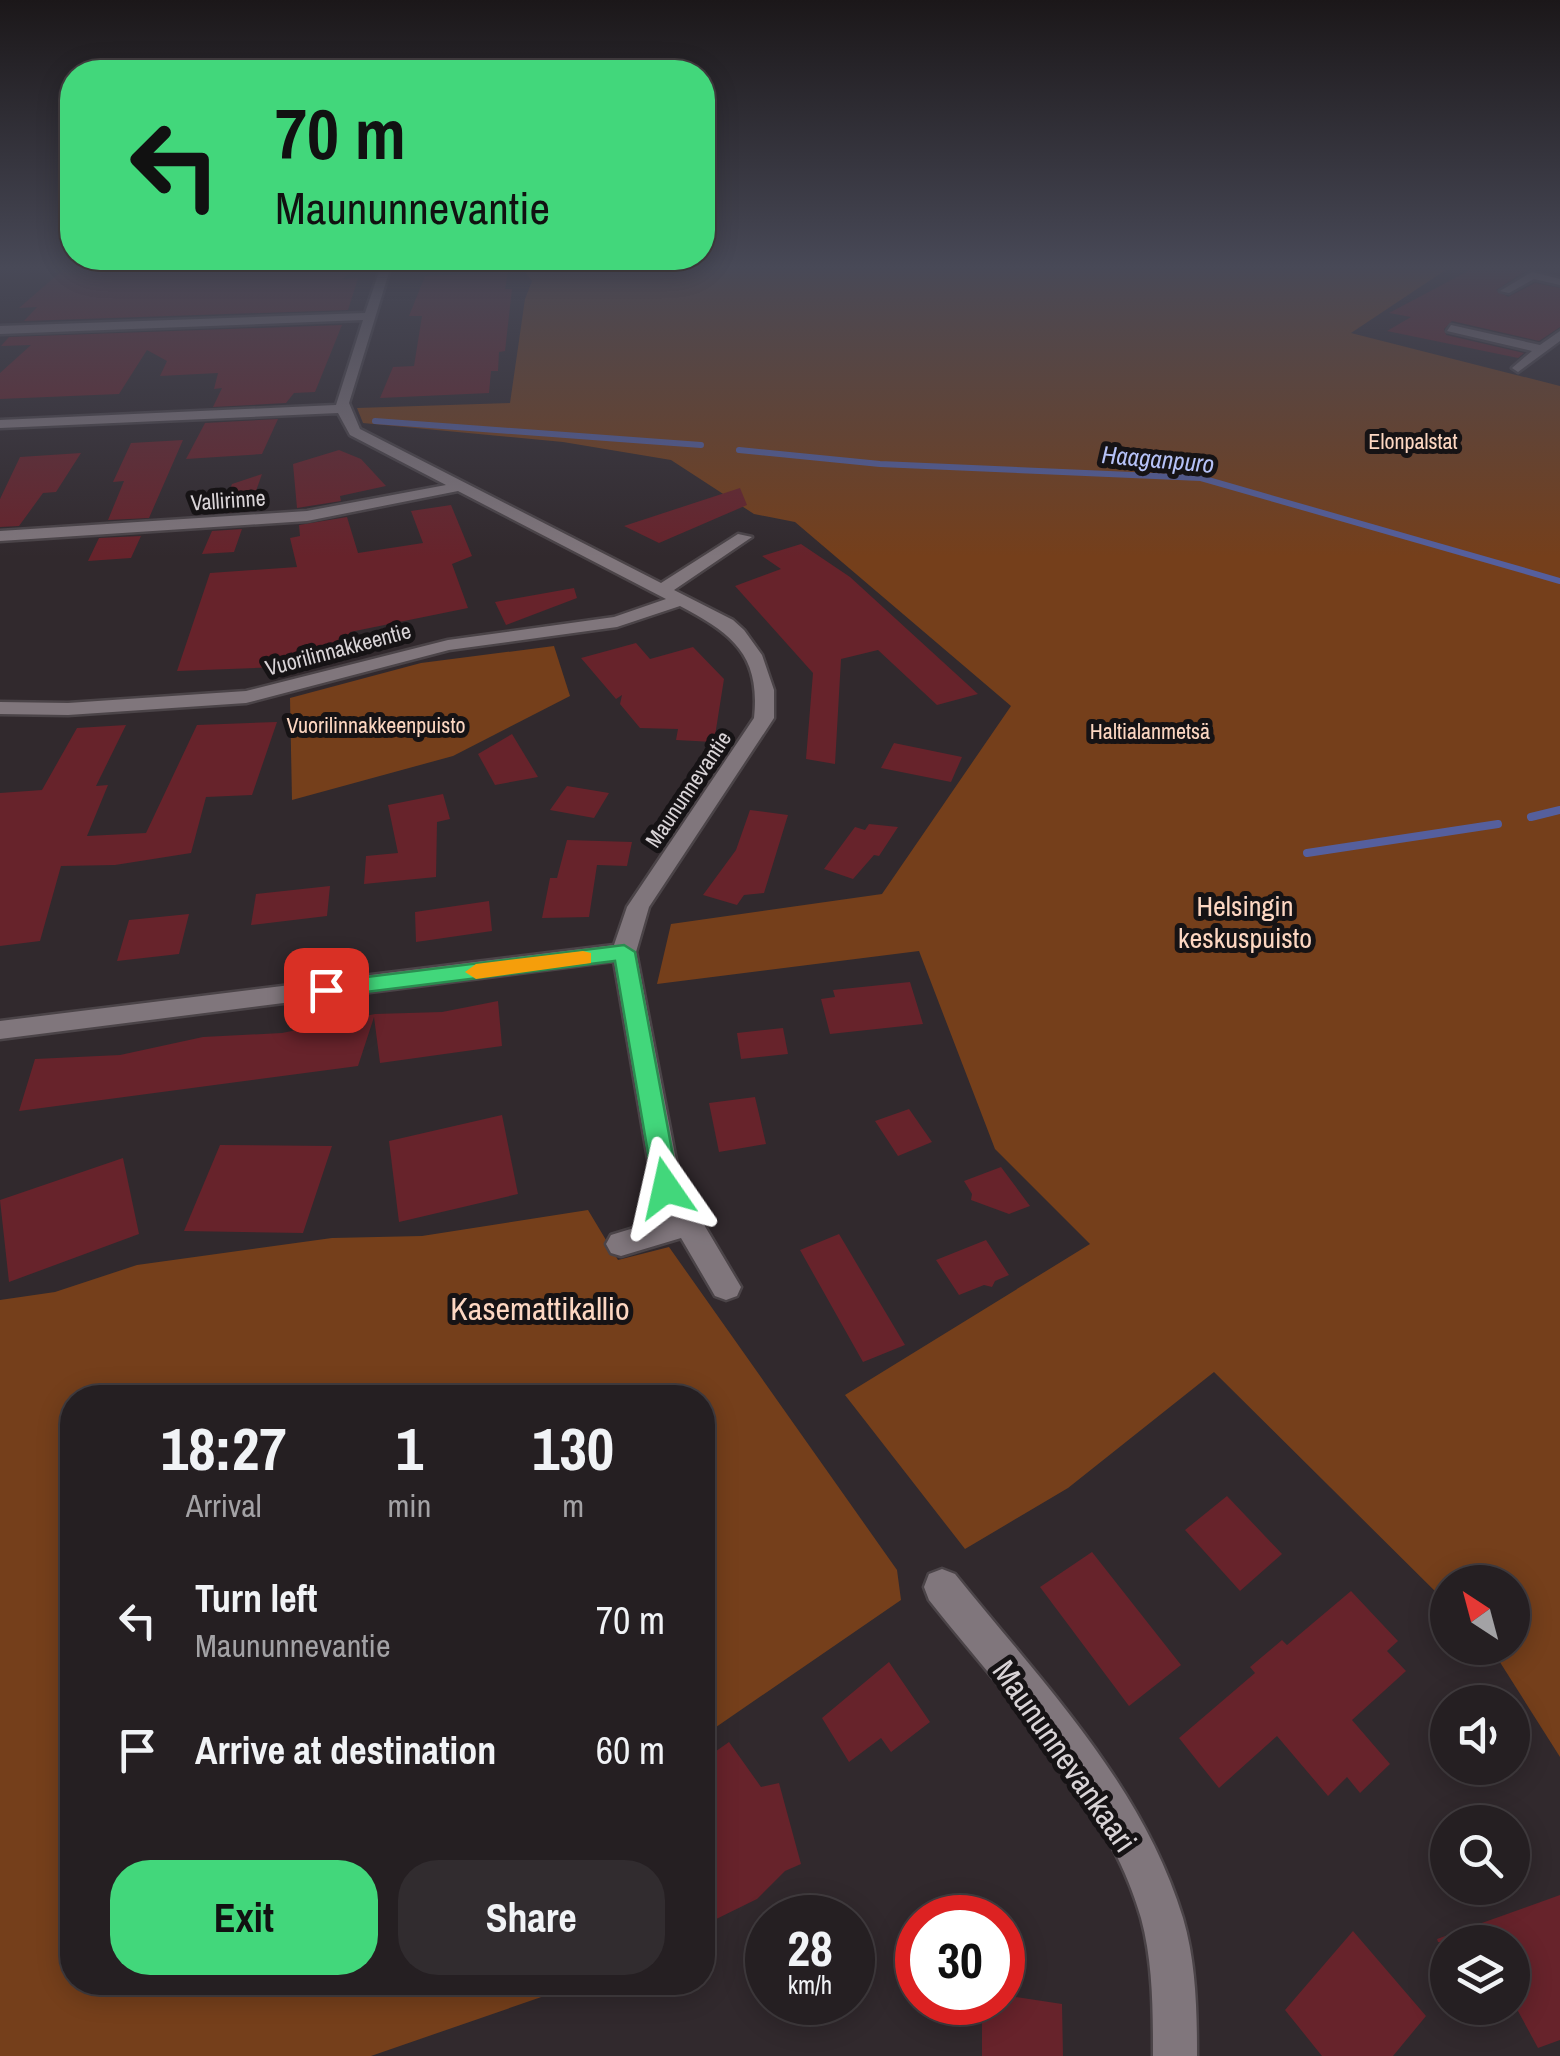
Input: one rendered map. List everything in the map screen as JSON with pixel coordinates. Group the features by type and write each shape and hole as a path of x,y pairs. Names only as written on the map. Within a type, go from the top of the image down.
{"street":[{"path":"0,424 341,409 354,365"},
{"path":"1518,368 1522,365"},
{"name":"Maununnevantie","path":"341,409 355,432 370,442 684,599 746,640 766,680 765,708 753,738 638,908 624,952"},
{"name":"Vallirinne","path":"0,536 291,518 456,486"},
{"path":"664,589 744,536"},
{"name":"Vuorilinnakkeentie","path":"0,708 68,709 246,697 448,644 617,622 684,599"},
{"path":"0,1030 624,952 666,1188 726,1287"},
{"path":"620,1244 687,1224"},
{"name":"Maununnevankaari","path":"942,1587 1086,1773 1136,1852 1162,1920 1175,2056"}],"green space":[{"name":"Helsingin keskuspuisto","path":"515,365 1477,365 1560,386 1560,1757 1530,1710 1530,1685 1514,1685 1502,1665 1530,1665 1530,1565 1430,1565 1430,1586 1214,1372 1068,1488 965,1549 845,1395 1090,1244 995,1149 919,951 657,984 671,924 882,894 1011,706 795,522 754,514 671,460 563,442 363,423 357,408 510,403"},
{"name":"Vuorilinnakkeenpuisto","path":"554,646 570,696 453,756 292,800 290,698 421,663"},
{"name":"Kasemattikallio","path":"588,1210 618,1260 669,1247 897,1570 901,1600 715,1728 715,1385 60,1385 60,1995 547,1995 371,2056 0,2056 0,1300 55,1292 137,1265 332,1238 422,1236"}],"building":[{"path":"9,365 137,365 119,394 0,399 0,373"},
{"path":"165,365 326,365 315,392 294,393 286,403 213,407 222,388 214,389 218,373 160,376"},
{"path":"498,365 498,371 491,371 489,393 380,398 393,367"},
{"path":"278,419 262,454 186,459 205,423"},
{"path":"183,440 149,518 108,520 124,481 113,482 131,443"},
{"path":"339,450 361,459 386,486 340,496 341,501 297,508 293,464"},
{"path":"81,453 56,492 43,493 19,526 0,527 0,499 20,457"},
{"path":"262,474 249,511 220,513 232,484"},
{"path":"740,488 747,505 659,543 624,526"},
{"path":"451,505 472,556 452,564 468,608 350,632 348,650 281,656 279,667 177,671 210,573 297,567 290,538 300,536 299,525 347,517 358,553 423,543 411,511"},
{"path":"242,529 234,552 202,554 212,531"},
{"path":"141,536 131,558 88,561 99,538"},
{"path":"801,544 850,577 978,694 937,705 878,650 841,659 835,764 806,759 813,673 735,586 781,569 762,556"},
{"path":"574,588 577,598 506,625 495,602"},
{"path":"636,643 650,659 693,647 724,679 714,742 676,740 678,729 640,728 620,704 622,695 616,699 581,658"},
{"path":"277,722 252,795 206,797 191,853 115,865 61,866 40,941 0,946 0,793 42,790 77,728 126,725 96,786 108,785 87,836 146,833 197,725"},
{"path":"512,734 538,777 495,785 478,754"},
{"path":"894,743 962,757 951,782 881,768"},
{"path":"567,786 609,793 594,818 550,810"},
{"path":"443,794 450,819 437,822 436,877 364,884 366,856 398,853 388,805"},
{"path":"750,810 788,815 764,893 744,895 737,905 703,895 736,850"},
{"path":"869,824 898,827 879,856 874,855 853,879 824,869 855,827 865,830"},
{"path":"567,840 632,842 627,866 597,865 589,917 542,918 550,878 557,878"},
{"path":"330,886 327,916 251,925 256,894"},
{"path":"489,901 492,931 416,942 415,912"},
{"path":"189,914 179,954 117,961 129,920"},
{"path":"910,982 923,1024 830,1034 821,999 835,997 833,990"},
{"path":"498,1001 502,1046 380,1063 374,1017 358,1066 19,1111 35,1059 120,1055 203,1037 282,1033 375,1014 442,1012"},
{"path":"783,1028 788,1054 741,1059 737,1033"},
{"path":"755,1097 766,1144 719,1152 709,1103"},
{"path":"909,1109 932,1142 898,1156 875,1121"},
{"path":"502,1115 518,1194 399,1222 389,1141"},
{"path":"220,1145 332,1146 303,1233 184,1231"},
{"path":"123,1158 139,1234 9,1282 0,1200"},
{"path":"1001,1167 1030,1206 1009,1214 971,1200 972,1194 964,1181"},
{"path":"839,1234 905,1345 863,1362 800,1250"},
{"path":"986,1240 1009,1275 995,1281 992,1287 984,1285 959,1295 936,1260"},
{"path":"1227,1496 1282,1554 1240,1591 1185,1530"},
{"path":"1092,1552 1181,1665 1129,1706 1040,1587"},
{"path":"1351,1591 1398,1641 1387,1651 1406,1671 1352,1720 1390,1764 1360,1793 1347,1777 1328,1796 1277,1736 1219,1788 1179,1738 1255,1673 1250,1667 1282,1640 1287,1645"},
{"path":"889,1662 930,1722 891,1752 881,1738 849,1762 822,1718"},
{"path":"729,1742 761,1787 779,1783 801,1864 785,1871 761,1895 745,1895 745,1905 715,1920 715,1752"},
{"path":"1560,1895 1560,2040 1538,2048 1526,2025 1530,2025 1530,1925 1476,1925"},
{"path":"1353,1931 1426,2016 1393,2056 1322,2056 1285,2010"},
{"path":"1025,1998 1062,2004 1063,2056 982,2056 982,2025 1025,2025"}],"waterway":[{"name":"Haaganpuro","path":"375,421 701,445"},
{"name":"Haaganpuro","path":"739,450 880,464 1201,478 1560,581"},
{"name":"Haaganpuro","path":"1531,817 1560,810"},
{"name":"Haaganpuro","path":"1307,853 1498,824"}],"slow traffic":[{"path":"476,972 583,958"}],"route":[{"path":"326,990 624,952 666,1188"}],"park label":[{"name":"Elonpalstat","path":"1413,441"},
{"name":"Haltialanmetsä","path":"1150,731"}]}
